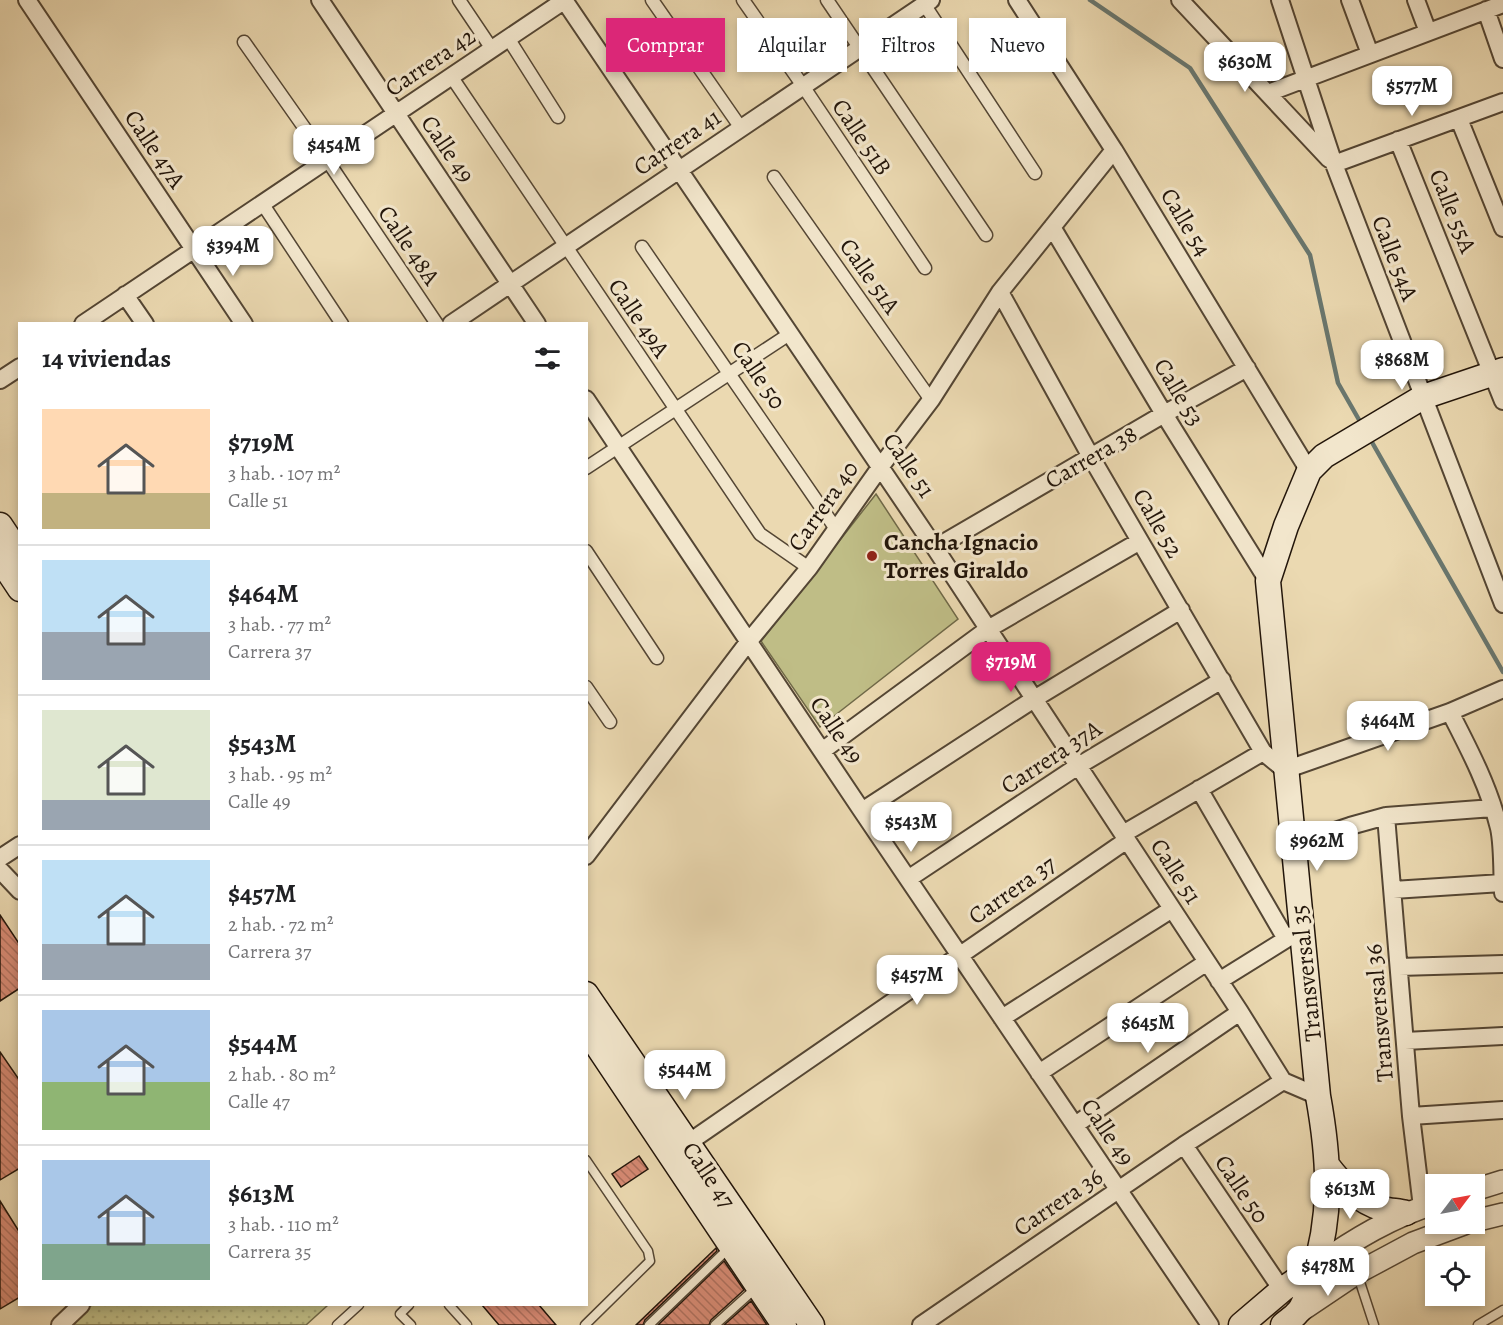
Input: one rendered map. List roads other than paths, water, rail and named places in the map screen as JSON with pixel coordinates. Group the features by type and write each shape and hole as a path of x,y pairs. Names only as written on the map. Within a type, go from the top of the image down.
{"main road":[{"path":"1309,471 1324,456 1423,397 1498,372"},
{"name":"Transversal 35","path":"1291,1318 1316,1266 1325,1219 1328,1165 1294,934 1293,846 1268,581 1286,526 1309,471"},
{"path":"0,525 18,552"},
{"path":"0,559 18,585"},
{"name":"Calle 47","path":"588,997 688,1143 739,1240 758,1287 784,1325"},
{"name":"Calle 47","path":"588,1032 739,1240 812,1325"},
{"path":"1328,1165 1342,1184 1361,1199 1383,1209 1421,1207"},
{"path":"1241,1325 1282,1290 1316,1266"}],"street":[{"name":"Calle 47A","path":"27,0 243,322"},
{"name":"Calle 49","path":"320,0 536,322"},
{"path":"459,0 492,49"},
{"name":"Carrera 42","path":"86,322 565,0"},
{"name":"Calle 51","path":"565,0 881,466 1283,1081"},
{"path":"652,0 741,128"},
{"name":"Calle 51B","path":"743,0 925,268"},
{"path":"827,0 859,48"},
{"name":"Calle 54","path":"1017,0 1114,150 1309,471"},
{"path":"1180,0 1334,164 1503,102"},
{"name":"Calle 54A","path":"1280,0 1334,164 1503,604"},
{"path":"1350,0 1370,54"},
{"path":"1416,0 1428,32"},
{"path":"919,4 1035,173"},
{"name":"Carrera 41","path":"900,18 919,4"},
{"path":"1268,93 1503,4"},
{"path":"1486,10 1503,59"},
{"path":"508,38 558,117"},
{"name":"Calle 48A","path":"244,42 327,160 436,322"},
{"name":"Carrera 41","path":"454,322 859,48"},
{"path":"875,72 986,235"},
{"name":"Calle 49A","path":"451,76 760,534 809,568"},
{"path":"1459,119 1503,228"},
{"name":"Calle 55A","path":"1398,140 1498,372 1503,400"},
{"name":"Carrera 40","path":"589,847 749,641 809,568 931,400 1000,292 1114,150"},
{"name":"Calle 51A","path":"774,177 931,400"},
{"path":"262,203 341,322"},
{"name":"Calle 53","path":"1052,227 1268,581"},
{"name":"Calle 50","path":"642,247 836,530"},
{"name":"Calle 52","path":"1000,292 1091,457 1263,752 1286,770"},
{"path":"125,296 144,322"},
{"path":"588,467 791,333"},
{"path":"0,380 18,368"},
{"name":"Carrera 38","path":"935,548 1247,368"},
{"name":"Calle 49","path":"588,402 1210,1325"},
{"path":"822,751 988,629 1140,540"},
{"path":"588,554 657,658"},
{"path":"862,811 1034,699 1181,610"},
{"name":"Carrera 37A","path":"908,879 1078,766 1222,680"},
{"path":"1286,770 1450,712 1503,689"},
{"path":"588,690 610,722"},
{"path":"1450,712 1477,765 1493,808 1499,830 1503,893"},
{"name":"Carrera 37","path":"688,1143 960,955 1125,837 1199,789 1263,752"},
{"path":"1199,789 1294,934 1219,981"},
{"path":"1293,846 1386,816 1493,808"},
{"name":"Transversal 36","path":"1386,816 1411,1116 1421,1207"},
{"path":"0,858 18,846"},
{"path":"0,870 18,889"},
{"path":"1393,890 1502,884"},
{"path":"1002,1018 1172,909"},
{"path":"1039,1073 1207,962"},
{"path":"1399,967 1503,964"},
{"path":"1075,1125 1240,1012"},
{"path":"1405,1041 1503,1036"},
{"path":"1283,1081 1318,1096"},
{"name":"Carrera 36","path":"921,1325 1184,1145 1283,1081"},
{"path":"1411,1116 1503,1110"},
{"name":"Calle 50","path":"1184,1145 1282,1290"},
{"path":"1485,1187 1503,1182"},
{"path":"1316,1266 1365,1234 1421,1207"},
{"path":"1485,1218 1503,1214"},
{"path":"1291,1318 1357,1273 1413,1244 1438,1234"},
{"path":"60,1325 80,1306"}],"lane":[{"path":"585,1325 650,1261 648,1251 588,1163"},
{"path":"649,1325 739,1240"},
{"path":"1357,1273 1374,1325"},
{"path":"715,1325 758,1287"},
{"path":"337,1325 359,1306"},
{"path":"408,1306 400,1314 411,1325"},
{"path":"450,1306 467,1325"},
{"path":"1478,1325 1503,1310"}],"waterway":[{"path":"1090,0 1190,68 1310,255 1338,383 1362,425"},
{"path":"1369,437 1503,672"}],"place":[{"name":"Cancha Ignacio Torres Giraldo","path":"872,556"}]}
